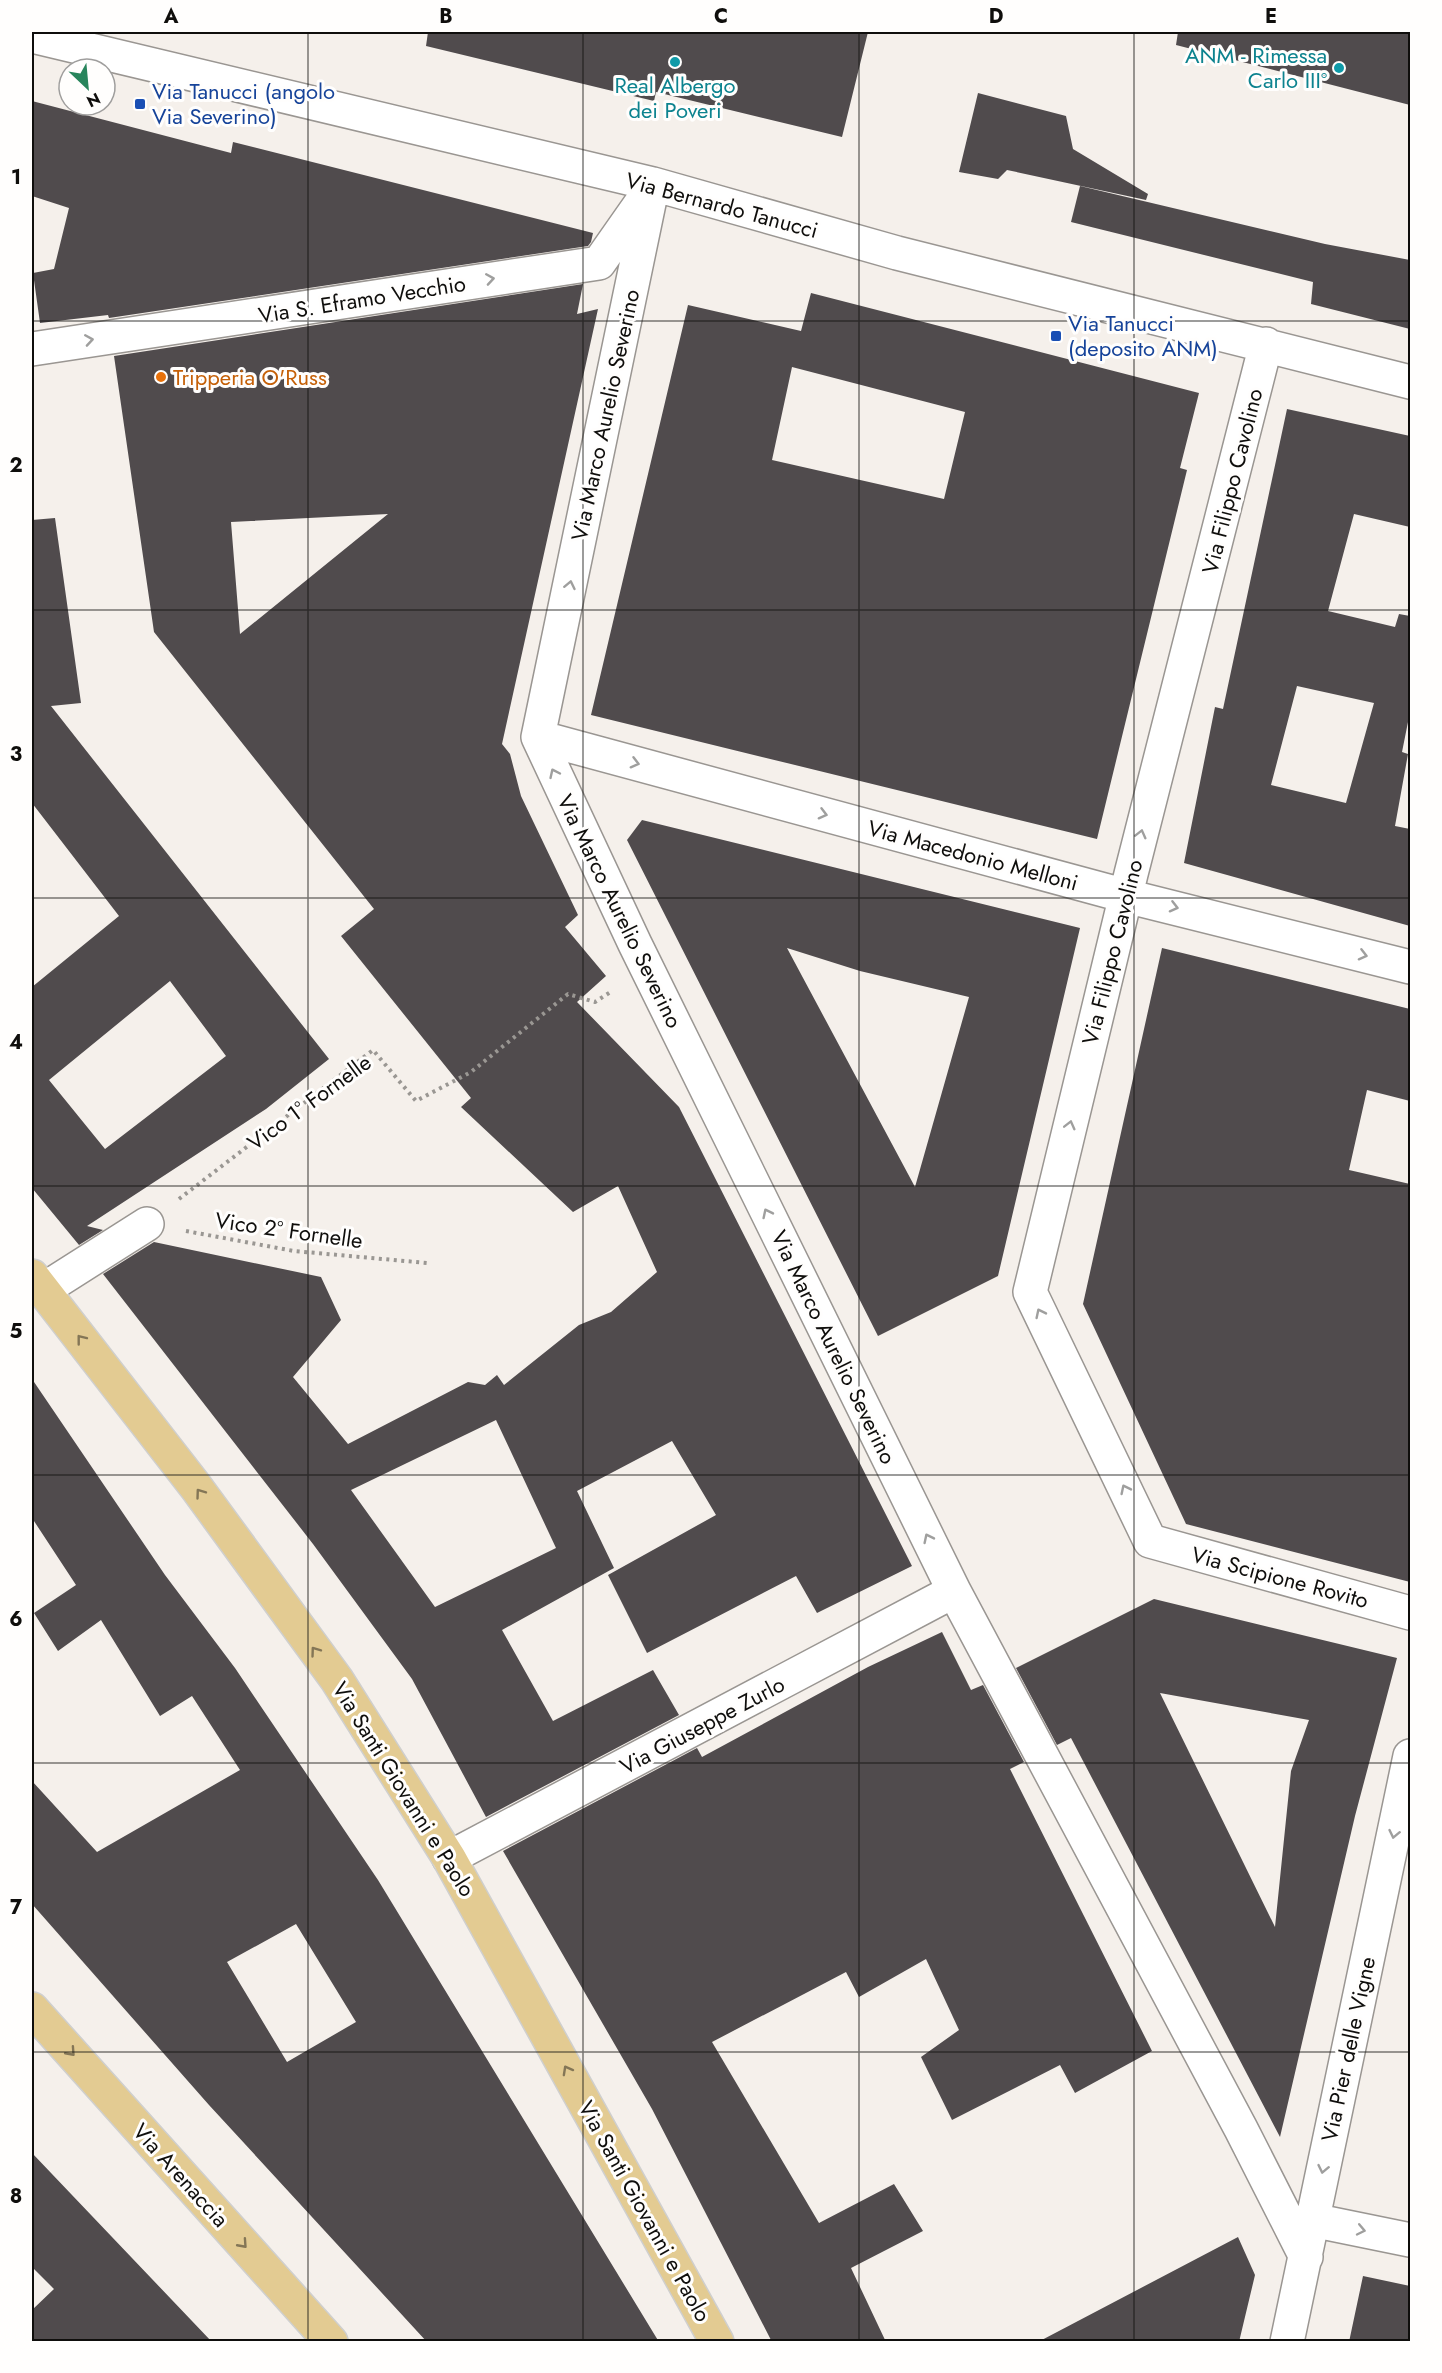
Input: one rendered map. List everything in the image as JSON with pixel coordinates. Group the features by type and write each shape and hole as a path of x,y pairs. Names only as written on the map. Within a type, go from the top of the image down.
{"main road":[{"name":"Via Santi Giovanni e Paolo","path":"37,1283 196,1487 336,1680 449,1858 717,2342"},
{"name":"Via Arenaccia","path":"32,2009 331,2342"}],"street":[{"name":"Via Bernardo Tanucci","path":"32,36 654,184 897,252 1410,382"},
{"name":"Via S. Eframo Vecchio","path":"32,349 599,263 654,184"},
{"name":"Via Marco Aurelio Severino","path":"654,184 538,737 635,944 954,1591 1241,2129 1306,2257"},
{"name":"Via Filippo Cavolino","path":"1150,1541 1030,1293 1126,896 1266,344"},
{"name":"Via Macedonio Melloni","path":"538,737 1126,896 1410,967"},
{"path":"37,1283 147,1224"},
{"name":"Via Scipione Rovito","path":"1150,1541 1410,1613"},
{"name":"Via Giuseppe Zurlo","path":"449,1858 954,1591"},
{"name":"Via Pier delle Vigne","path":"1287,2342 1410,1756"},
{"path":"1312,2220 1410,2240"}],"path":[{"name":"Vico 1° Fornelle","path":"147,1224 373,1050 416,1101 471,1072 567,994 595,1002 621,984 635,944"},
{"name":"Vico 2° Fornelle","path":"147,1224 294,1251 427,1263"}],"building":[{"name":"Real Albergo dei Poveri","path":"428,32 868,32 842,137 656,92 654,101 426,46"},
{"name":"ANM - Rimessa Carlo III°","path":"1178,32 1410,32 1410,105 1176,45"},
{"path":"978,93 1066,116 1073,149 1148,194 1146,200 1007,170 998,179 959,172"},
{"path":"32,101 57,108 57,117 93,117 231,153 233,142 593,233 588,246 109,318 108,315 40,323 33,273 54,269 69,208 32,196"},
{"path":"1080,186 1325,244 1410,260 1410,329 1311,304 1313,282 1071,222"},
{"path":"583,284 577,314 598,309 502,744 510,754 521,796 578,915 565,927 606,976 577,1002 679,1107 912,1566 817,1613 796,1576 647,1653 608,1575 716,1515 672,1441 577,1491 614,1568 502,1630 553,1721 653,1670 679,1715 486,1817 412,1679 313,1544 103,1274 154,1242 321,1277 341,1320 293,1377 348,1444 468,1382 485,1385 497,1375 504,1385 579,1325 611,1312 657,1272 618,1186 573,1212 461,1107 471,1098 341,936 374,909 154,632 114,356","holes":["388,514 240,634 231,522","496,1420 556,1548 435,1607 351,1490"]},
{"path":"811,293 1199,393 1180,468 1187,470 1097,839 591,715 688,305 801,331","holes":["792,367 965,412 944,499 772,460"]},
{"path":"1287,409 1410,436 1410,527 1354,514 1328,611 1395,627 1399,614 1410,616 1410,712 1402,752 1408,754 1395,826 1410,829 1410,926 1184,863 1215,707 1223,709","holes":["1297,686 1374,703 1346,803 1271,785"]},
{"path":"55,518 81,703 51,706 329,1059 266,1109 87,1226 103,1230 79,1245 32,1188 32,987 119,916 32,803 32,520","holes":["170,981 226,1056 105,1149 49,1080"]},
{"path":"642,820 1080,928 998,1276 878,1336 627,840","holes":["787,948 860,971 969,997 915,1187"]},
{"path":"1162,948 1410,1009 1410,1101 1367,1090 1349,1170 1410,1184 1410,1582 1186,1524 1083,1304"},
{"path":"32,1379 165,1575 235,1668 378,1880 659,2342 427,2342 209,2105 32,1904 32,1781 97,1852 240,1770 192,1696 160,1716 101,1620 58,1651 34,1613 76,1585 32,1518","holes":["296,1924 356,2022 287,2062 227,1962"]},
{"path":"1154,1599 1397,1658 1355,1816 1280,2137 1071,1738 1057,1745 1016,1668","holes":["1160,1693 1309,1720 1291,1771 1275,1927"]},
{"path":"942,1632 971,1690 983,1685 1024,1762 1010,1769 1152,2051 1075,2093 1060,2065 952,2120 921,2057 959,2030 926,1959 859,1997 846,1972 712,2042 819,2223 894,2184 923,2231 851,2268 886,2342 772,2342 652,2109 503,1851 697,1748 702,1757 868,1667"},
{"path":"32,2153 212,2342 32,2342 32,2310 54,2289 32,2267"},
{"path":"1238,2237 1255,2275 1239,2342 1038,2342"},
{"path":"1363,2276 1410,2286 1410,2342 1349,2342"}],"place":[{"name":"Real Albergo dei Poveri","path":"675,62"},
{"name":"ANM - Rimessa Carlo III°","path":"1339,68"},
{"name":"Via Tanucci (angolo Via Severino)","path":"140,104"},
{"name":"Via Tanucci (deposito ANM)","path":"1056,336"},
{"name":"Tripperia O'Russ","path":"161,377"}]}
